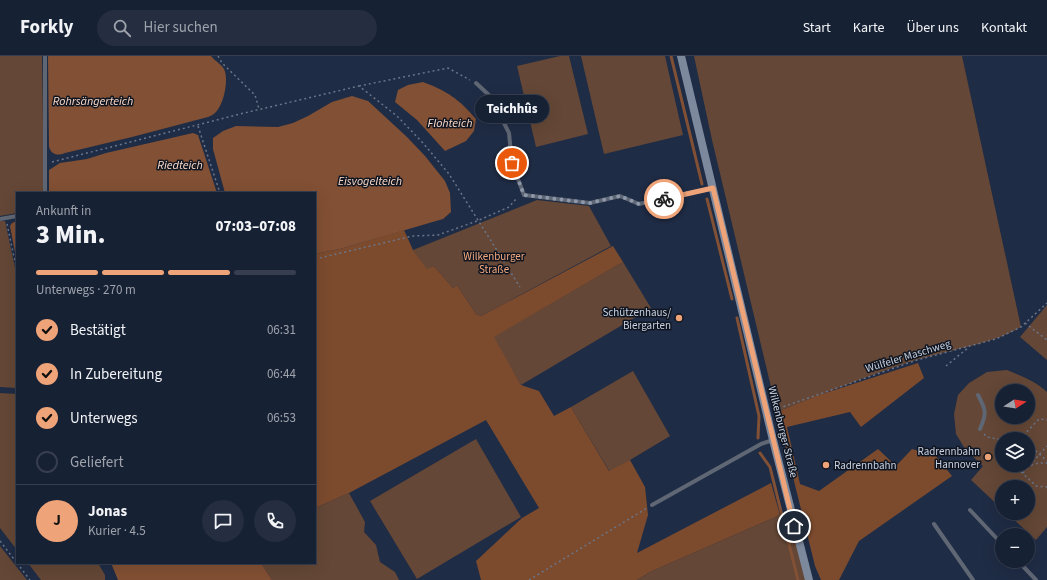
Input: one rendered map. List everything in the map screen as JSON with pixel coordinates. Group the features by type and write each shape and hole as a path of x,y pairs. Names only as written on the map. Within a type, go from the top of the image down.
{"main road":[{"name":"Wilkenburger Straße","path":"681,56 766,412 809,580"}],"lane":[{"path":"44,56 45,192"},
{"path":"476,83 491,97 509,133 512,163 524,195 590,203 620,196 639,204 713,188"},
{"path":"0,219 16,216"},
{"path":"978,395 985,407 985,418 980,429"},
{"path":"652,505 761,444 773,440"},
{"path":"970,510 995,537"},
{"path":"934,524 973,580"},
{"path":"1025,568 1036,580"}],"path":[{"path":"218,56 222,63 255,95 259,109"},
{"path":"45,164 198,126 259,109 359,86 448,68 476,83"},
{"path":"359,86 397,116 423,143 449,174 477,221 520,287"},
{"path":"198,126 220,192"},
{"path":"316,259 413,236 438,235 477,221 509,206 516,198 524,195"},
{"path":"6,218 16,266"},
{"name":"Wülfeler Maschweg","path":"766,412 917,360 996,339 1025,324 1047,303"},
{"path":"1025,324 1047,340"},
{"path":"946,366 970,346"},
{"path":"1027,432 1039,418 1047,420"},
{"path":"980,429 987,437 995,439"},
{"path":"1035,459 1047,446"},
{"path":"1035,450 1047,462"},
{"path":"1035,464 1047,462"},
{"path":"1023,473 1036,486 1047,487"},
{"path":"528,580 652,505"},
{"path":"0,541 16,562"},
{"path":"18,564 30,580"}],"green space":[{"path":"0,56 42,56 44,192 16,192 16,213 0,216"},
{"path":"560,56 569,56 588,134 536,147 517,66"},
{"path":"581,56 665,56 683,135 604,154"},
{"path":"694,56 962,56 1021,327 996,338 898,366 777,412 712,140"},
{"name":"Wilkenburger Straße","path":"537,200 589,206 611,246 481,316 476,314 457,285 453,288 434,266 427,270 413,250"},
{"path":"0,221 5,221 16,272 16,388 0,387"},
{"path":"623,262 651,308 521,385 493,337"},
{"path":"1047,305 1047,360 1020,337"},
{"name":"Radrennbahn Hannover","path":"1007,370 1033,382 1047,392 1047,527 1036,540 1035,528 1023,528 1015,520 1035,520 1035,480 995,480 995,502 971,480 983,466 965,449 956,434 954,414 958,395 969,383 987,372"},
{"path":"633,371 670,436 610,472 571,407"},
{"path":"0,393 16,394 16,549 0,528"},
{"path":"476,439 521,517 417,579 370,501"},
{"path":"349,493 365,522 364,532 376,545 380,562 395,572 399,580 272,580 262,564 316,564 316,508"},
{"path":"791,512 809,580 637,580 650,572 780,515"},
{"path":"0,546 27,580 0,580"},
{"path":"29,564 99,564 105,575 105,580 41,580"}],"shaded area":[{"path":"404,230 413,250 427,269 434,266 453,288 457,285 476,314 481,316 613,246 623,262 494,337 521,385 539,391 554,416 571,407 609,471 630,460 645,487 648,515 637,553 771,483 780,515 650,572 637,580 481,580 476,561 522,518 539,508 486,420 349,493 316,508 316,254 340,249"},
{"path":"918,363 924,378 861,427 850,412 787,427 800,484 819,491 878,449 896,466 912,449 936,456 952,476 859,541 839,580 821,580 815,566 777,412 819,395"}],"water":[{"name":"Rohrsängerteich","path":"48,56 211,56 224,69 226,79 225,91 219,108 211,116 57,155 52,152 49,147"},
{"name":"Flohteich","path":"423,82 452,96 476,119 474,131 466,141 445,151 417,120 395,102 398,90 408,85"},
{"name":"Eisvogelteich","path":"352,96 368,101 407,137 425,156 445,181 450,193 451,212 443,219 340,249 316,254 316,192 225,192 213,149 213,138 223,131 236,126 278,127 293,123 332,102"},
{"name":"Riedteich","path":"193,133 198,135 217,192 49,192 49,170 60,163 87,159 106,153"},
{"path":"16,221 16,258 10,226"},
{"path":"111,564 262,564 272,580 118,580"}],"waterway":[{"path":"671,56 702,184"},
{"path":"707,199 732,299"},
{"path":"737,318 759,416 758,438"},
{"path":"760,453 770,467 798,580"}],"way so far":[{"path":"512,163 524,195 590,203 620,196 639,204 664,199"}],"place":[{"name":"Teichhûs","path":"512,163"},
{"name":"Schützenhaus/ Biergarten","path":"679,318"},
{"name":"Radrennbahn Hannover","path":"988,457"},
{"name":"Radrennbahn","path":"826,465"}],"route":[{"path":"664,199 713,188 794,526"}]}
